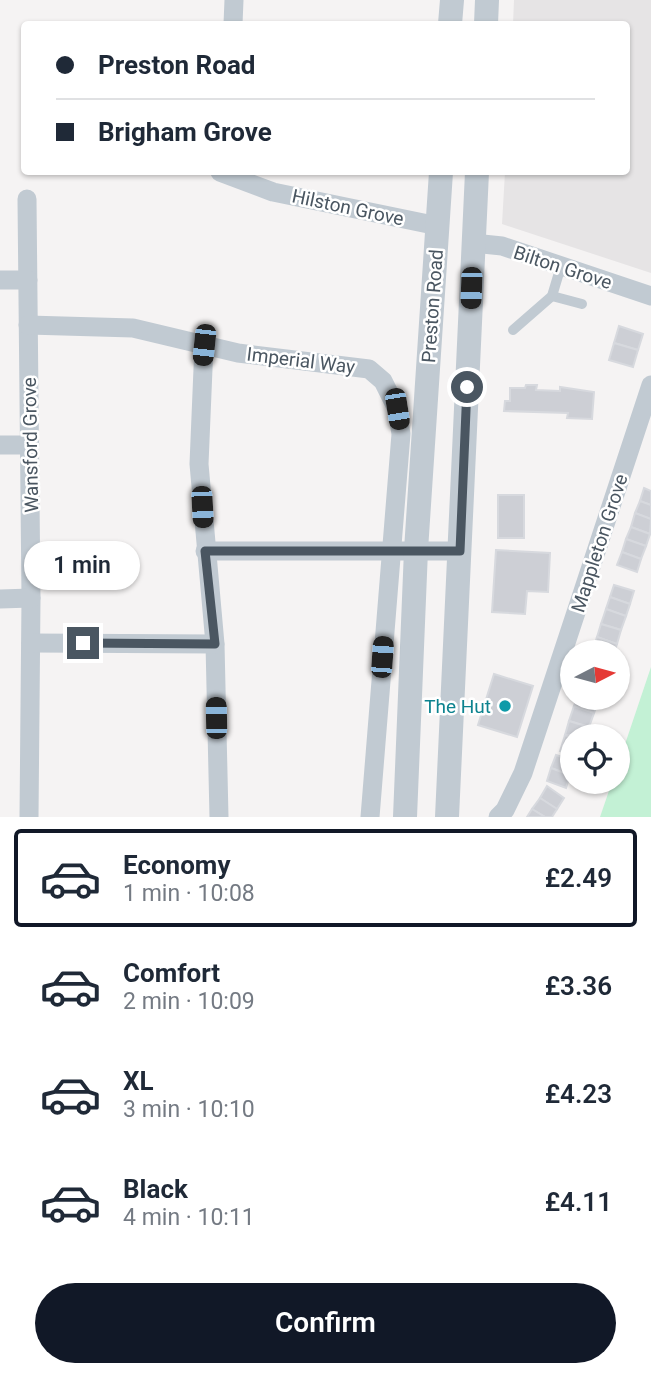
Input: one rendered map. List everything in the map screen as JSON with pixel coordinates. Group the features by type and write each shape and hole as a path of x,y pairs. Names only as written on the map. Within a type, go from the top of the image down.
{"street":[{"path":"233,21 234,0"},
{"path":"450,21 452,0"},
{"path":"486,21 487,0"},
{"name":"Hilston Grove","path":"232,175 273,191 438,226"},
{"name":"Preston Road","path":"405,817 416,550 441,175"},
{"name":"Preston Road","path":"447,817 477,175"},
{"name":"Wansford Grove","path":"27,199 31,598 29,817"},
{"name":"Bilton Grove","path":"473,243 502,246 651,296"},
{"path":"0,280 28,280"},
{"name":"Imperial Way","path":"28,325 133,328 278,359 345,364 369,369 383,381 397,409 401,434 370,817"},
{"path":"204,345 200,464 205,551 215,644 219,817"},
{"name":"Mappleton Grove","path":"498,817 505,810 523,773 651,385"},
{"path":"0,445 30,445"},
{"path":"205,551 460,551"},
{"path":"0,598 31,598"},
{"path":"31,643 215,644"}],"lane":[{"path":"513,330 552,296 561,266"},
{"path":"552,296 582,304"}],"shaded area":[{"path":"514,0 651,0 651,273 502,224 505,175 630,175 630,21 513,21"}],"green space":[{"path":"651,667 651,817 600,817 608,794 630,794 630,729"}],"building":[{"path":"619,326 643,334 638,350 614,343"},
{"path":"614,343 638,350 633,367 609,360"},
{"path":"526,385 537,385 536,390 560,391 560,387 594,392 592,419 567,418 568,413 504,411 505,401 510,401 510,388 525,388"},
{"path":"644,488 651,491 651,505 640,501"},
{"path":"498,495 524,495 524,538 498,538"},
{"path":"640,501 651,505 651,519 635,513"},
{"path":"635,513 651,519 650,534 631,527"},
{"path":"631,527 650,534 646,546 626,539"},
{"path":"626,539 646,546 641,559 622,552"},
{"path":"496,550 550,553 548,592 527,591 525,614 492,612"},
{"path":"622,552 641,559 637,572 617,565"},
{"path":"614,585 634,591 630,604 610,597"},
{"path":"610,597 630,604 626,616 606,609"},
{"path":"606,609 626,616 621,630 601,624"},
{"path":"601,624 621,630 618,640 597,637"},
{"name":"The Hut","path":"494,674 533,686 517,737 478,725"},
{"path":"573,710 594,713 590,724 569,721"},
{"path":"556,755 560,756 560,771 551,768"},
{"path":"551,768 560,771 560,786 547,781"},
{"path":"547,786 564,798 557,809 540,798"},
{"path":"540,798 557,809 552,817 545,817 532,809"},
{"path":"532,809 545,817 527,817"}],"place":[{"name":"The Hut","path":"505,706"}],"route":[{"path":"83,643 215,644 205,551 460,551 467,387"}]}
